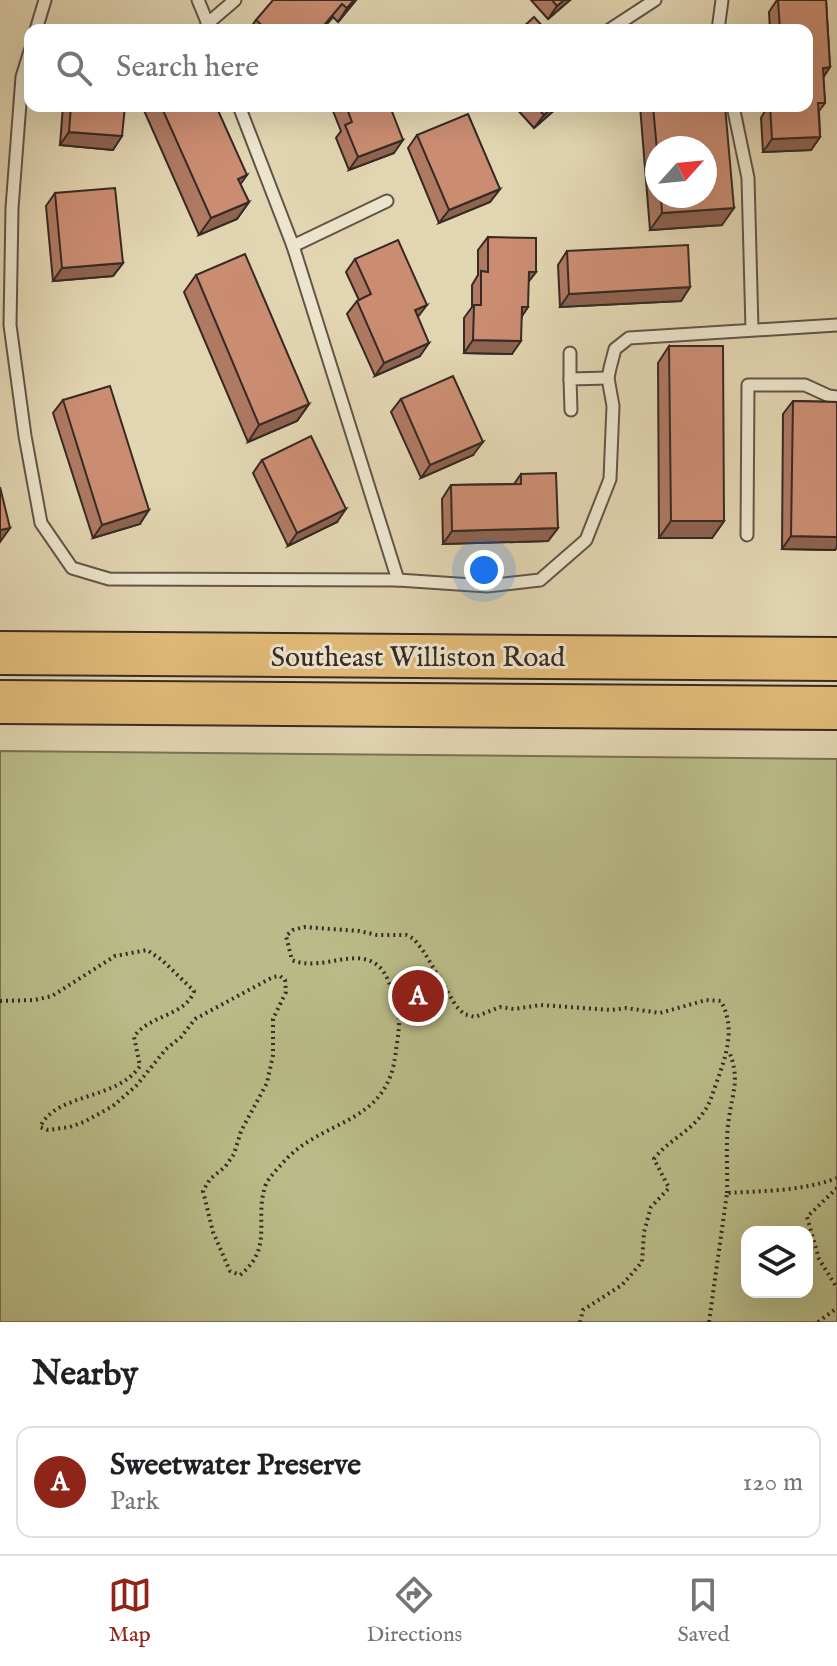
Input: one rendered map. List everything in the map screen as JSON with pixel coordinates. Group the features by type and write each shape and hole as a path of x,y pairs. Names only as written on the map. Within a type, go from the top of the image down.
{"highway":[{"name":"Southeast Williston Road","path":"0,653 837,659"},
{"name":"Southeast Williston Road","path":"0,702 837,708"}],"lane":[{"path":"38,24 45,0"},
{"path":"198,0 208,24"},
{"path":"212,24 235,0"},
{"path":"618,24 655,0"},
{"path":"719,24 722,0"},
{"path":"24,70 12,208 10,325 41,523 72,568 109,579 398,580 487,586 540,580 586,540 610,479 613,406 608,378 615,349 629,338 837,325"},
{"path":"241,112 293,246 398,580"},
{"path":"734,112 748,178 752,329"},
{"path":"293,246 387,201"},
{"path":"570,353 571,410"},
{"path":"570,379 608,378"},
{"path":"747,535 748,385 805,385 837,397"}],"path":[{"path":"0,1001 52,996 115,956 147,950 194,991 184,1004 141,1026 134,1037 140,1066 133,1076 104,1092 53,1110 40,1127 48,1130 84,1122 113,1106 136,1086 195,1019 273,977 280,976 285,980 286,992 273,1019 273,1055 267,1083 241,1131 234,1154 203,1191 213,1232 225,1260 230,1271 240,1275 252,1266 261,1245 260,1224 266,1184 292,1152 363,1113 394,1072 399,1016 382,970 374,962 359,960 341,958 311,965 292,960 286,936 293,930 304,927 406,935 414,939 424,952 456,1006 464,1014 475,1017 500,1007 626,1008 660,1013 706,1000 721,1001 728,1014 729,1051 736,1078 729,1117 727,1193 709,1322"},
{"path":"580,1322 583,1310 622,1285 642,1262 644,1232 651,1207 669,1188 654,1159 663,1147 679,1139 703,1114 729,1051"},
{"path":"727,1193 783,1190 837,1178"},
{"path":"837,1188 807,1217 819,1259 837,1288"},
{"path":"818,1322 837,1308"}],"green space":[{"path":"0,751 837,759 837,1322 0,1322"}],"building":[{"path":"273,0 354,0 347,8 342,4 325,24 260,24 256,20"},
{"path":"778,0 826,0 830,67 823,68 825,103 818,103 820,137 772,139 770,112 813,112 813,24 780,24"},
{"path":"534,17 540,24 526,24"},
{"path":"71,112 124,112 122,136 69,132"},
{"path":"164,112 219,112 247,175 238,179 249,202 211,218"},
{"path":"348,112 392,112 403,140 358,157 345,125 352,122"},
{"path":"654,112 726,112 734,208 662,213 662,208 717,208 717,136 656,136"},
{"path":"468,114 500,189 449,210 417,135"},
{"path":"115,188 123,263 62,268 55,193"},
{"path":"488,237 536,238 536,272 529,272 528,307 522,307 521,341 473,340 474,305 481,305 481,271 488,272"},
{"path":"398,240 427,305 415,310 429,343 384,363 357,301 371,294 355,259"},
{"path":"688,245 690,287 569,294 567,251"},
{"path":"245,254 309,404 259,425 196,275"},
{"path":"669,346 723,346 724,521 671,521"},
{"path":"453,376 483,442 430,465 401,399"},
{"path":"110,386 149,510 102,525 63,400"},
{"path":"793,401 837,402 837,537 791,536"},
{"path":"311,436 346,509 297,533 262,460"},
{"path":"556,473 558,528 452,531 451,485 521,484 521,474"},
{"path":"0,487 10,528 0,530"}],"place":[{"name":"Sweetwater Preserve","path":"418,996"}]}
